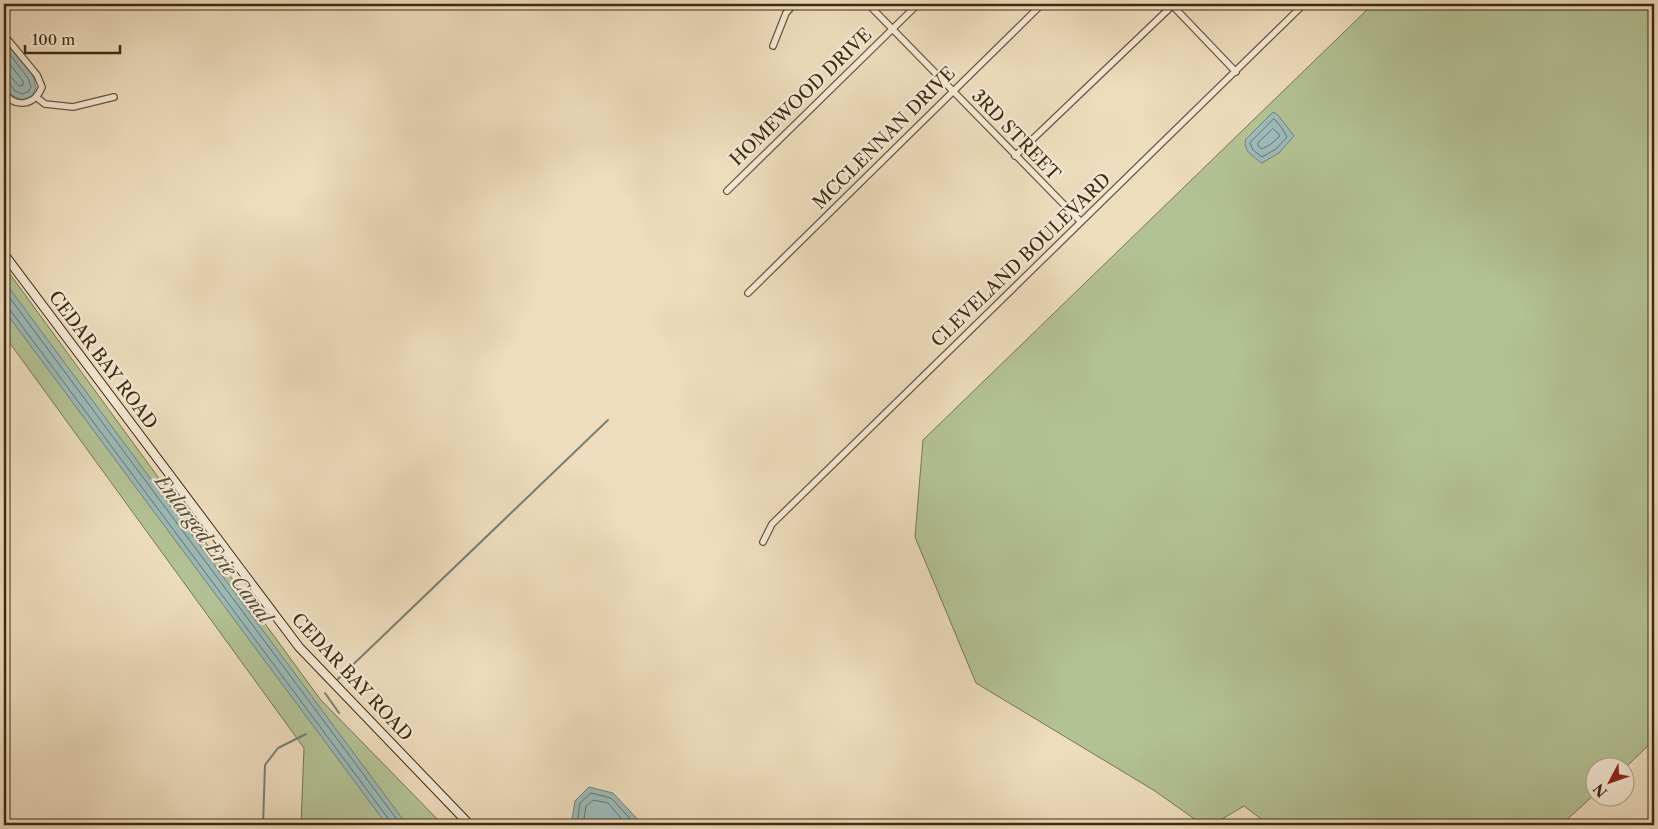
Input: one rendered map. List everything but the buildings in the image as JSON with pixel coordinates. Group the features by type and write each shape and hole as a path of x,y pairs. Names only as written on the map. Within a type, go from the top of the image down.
{"street":[{"path":"773,46 786,13 794,4"},
{"name":"3RD STREET","path":"868,4 1080,222"},
{"name":"HOMEWOOD DRIVE","path":"727,191 918,4"},
{"name":"MCCLENNAN DRIVE","path":"748,293 1042,4"},
{"path":"1015,156 1172,4 1236,72"},
{"name":"CLEVELAND BOULEVARD","path":"763,542 772,524 1304,4"},
{"path":"4,35 40,81 42,87 36,97 25,103 11,100 4,93"},
{"path":"36,97 45,104 73,107 114,96"},
{"name":"CEDAR BAY ROAD","path":"4,254 299,647 470,825"}],"green space":[{"path":"1373,4 1654,4 1654,740 1636,757 1586,756 1586,802 1561,825 1269,825 1244,806 1212,825 1203,825 1155,791 976,683 915,537 923,440"},
{"path":"4,266 320,699 443,825 301,825 304,748 4,335"}],"water":[{"path":"4,39 33,76 36,88 32,96 22,100 11,95 4,84"},
{"path":"1273,112 1278,115 1294,136 1279,153 1262,163 1252,156 1247,150 1245,143 1246,139"},
{"path":"4,281 407,825 387,825 4,310"},
{"path":"589,787 613,793 643,825 571,825 575,801"}],"waterway":[{"path":"338,679 608,420"},
{"path":"325,693 339,713"},
{"path":"263,825 265,765 278,748 306,734"}],"water label":[{"name":"Enlarged Erie Canal","path":"214,549"}]}
